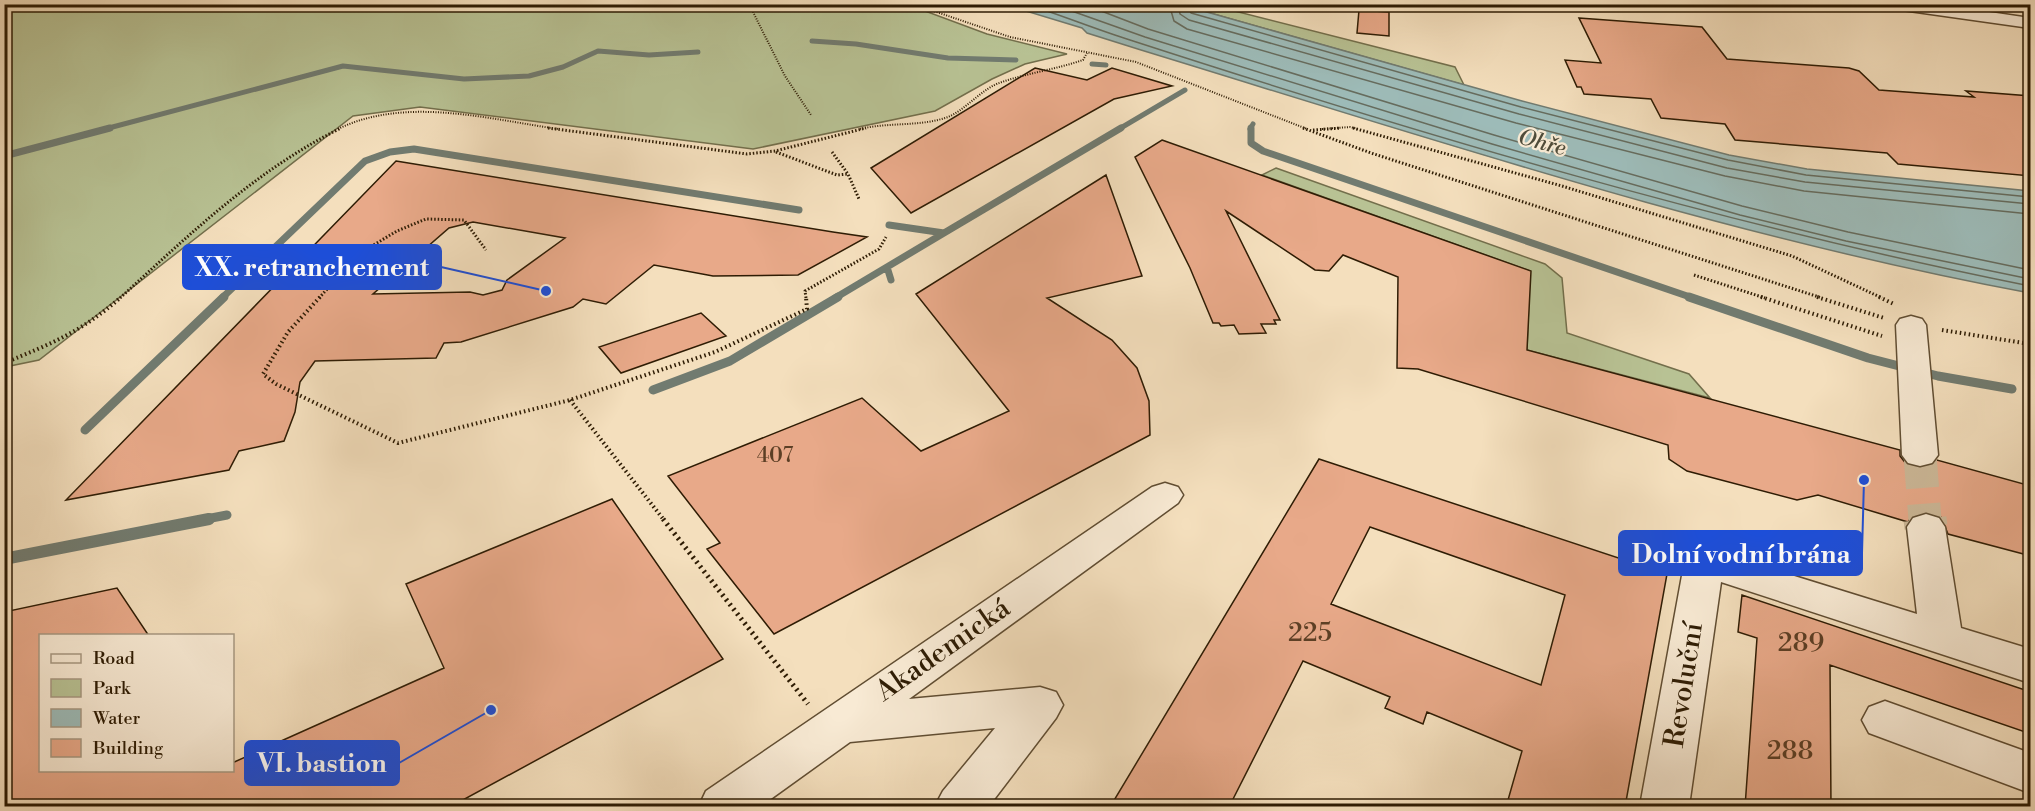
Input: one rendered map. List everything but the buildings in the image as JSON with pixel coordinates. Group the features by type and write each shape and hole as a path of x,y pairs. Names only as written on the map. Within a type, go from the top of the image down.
{"street":[{"path":"1895,4 2031,23"},
{"path":"1912,336 1920,455"},
{"name":"Akademická","path":"723,807 833,727 1165,495"},
{"path":"1926,527 1941,638 2031,666"},
{"name":"Revoluční","path":"1664,807 1688,558 1941,638"},
{"path":"833,727 1040,705 960,807"},
{"path":"1885,720 2031,773"}],"path":[{"path":"763,4 753,12 763,28 784,75 811,115"},
{"path":"913,4 1010,37 1136,62 1310,130 1549,212 1859,312 1912,336"},
{"path":"4,363 64,339 102,314 187,236 244,188 306,145 352,122 401,113 435,112 693,148 747,154 775,152 881,124 929,122 950,116 1000,82 1060,68 1083,60 1087,53"},
{"path":"1310,130 1350,127 1791,256 1896,305 1912,336"},
{"path":"775,152 837,175 848,174"},
{"path":"832,152 848,174 860,199"},
{"path":"486,250 464,219 426,219 397,231 360,253 288,332 263,374 276,384 398,443 570,400 715,352 807,309 805,291 879,249 886,237"},
{"path":"1694,275 1882,336 2031,344"},
{"path":"570,400 833,727"}],"green space":[{"path":"5,4 909,5 987,34 1067,54 1025,64 992,79 935,111 753,149 420,107 353,116 39,360 5,367"},
{"path":"1182,5 1211,5 1455,67 1464,85"},
{"path":"1276,168 1545,264 1562,278 1567,333 1689,374 1710,398 1527,350 1530,271 1262,175"}],"water":[{"name":"Ohře","path":"1006,5 1182,5 1522,101 1729,155 1807,169 2030,191 2030,293 1805,244 1582,184 1141,50 1087,33 1082,28"}],"waterway":[{"path":"812,41 856,44 948,58 1016,60"},
{"path":"105,129 343,66 464,79 529,76 563,67 598,51 649,55 698,52"},
{"path":"1092,64 1106,65"},
{"path":"1119,129 1185,90"},
{"path":"1250,129 1253,124"},
{"path":"4,156 110,128"},
{"path":"944,233 1121,128"},
{"path":"1251,128 1251,143 1263,151 1693,298"},
{"path":"222,298 365,161 390,152 414,149 799,210"},
{"path":"889,225 944,233"},
{"path":"835,298 944,233"},
{"path":"887,267 891,280"},
{"path":"85,430 224,297"},
{"path":"653,390 730,361 838,297"},
{"path":"1689,297 1868,358 1938,376 2012,389"},
{"path":"201,520 227,515"},
{"path":"4,559 209,519"}],"tunnel":[{"path":"1920,455 1925,520"},
{"path":"1925,519 1926,527"}],"place":[{"name":"XX. retranchement","path":"546,291"},
{"name":"Dolní vodní brána","path":"1864,480"},
{"name":"VI. bastion","path":"491,710"}]}
